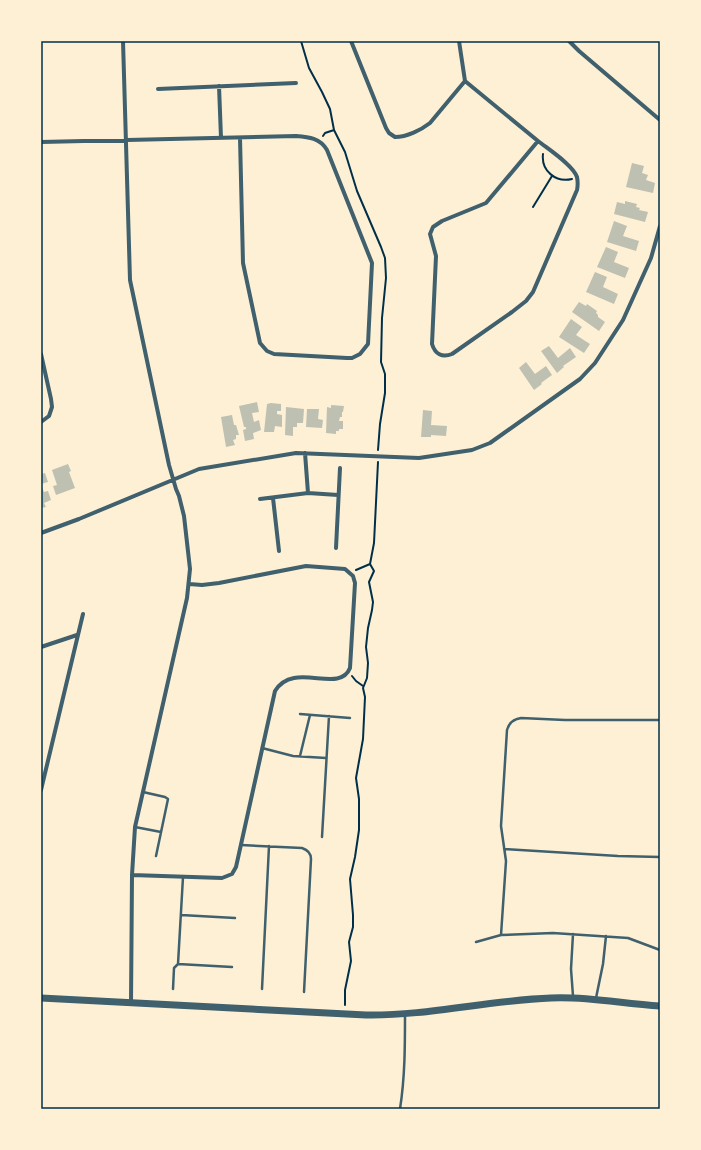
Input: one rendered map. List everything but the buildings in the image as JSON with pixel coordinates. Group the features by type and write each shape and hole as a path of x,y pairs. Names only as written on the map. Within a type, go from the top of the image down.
{"street":[{"path":"124,41 130,280 173,480 184,516 190,569 189,584 135,827 132,874 131,1002"},
{"path":"351,41 386,128 392,136 406,136 425,128 465,81"},
{"path":"459,41 465,81 572,168 577,177 578,184 577,190 530,297 512,312 452,354 444,356 440,355 436,353 432,344 436,256 430,238 430,230 442,221 486,203 538,141"},
{"path":"569,41 579,52 660,120"},
{"path":"158,89 296,83"},
{"path":"219,86 221,138"},
{"path":"41,142 304,136 320,142 327,150 372,263 369,338 365,350 360,354 352,358 274,354 267,352 260,343 243,263 240,138"},
{"path":"41,533 79,519 199,469 288,454 305,453 419,458 453,453 483,446 502,436 580,379 595,363 623,320 651,258 660,226"},
{"path":"41,354 52,407 49,416 41,422"},
{"path":"305,453 308,493"},
{"path":"336,548 340,468"},
{"path":"260,499 308,493 338,495"},
{"path":"273,498 279,551"},
{"path":"132,874 222,878 229,876 236,867 275,691 287,679 298,677 339,679 346,675 350,664 355,583 353,576 342,569 306,566 219,583 202,585 189,584"},
{"path":"41,790 83,614"},
{"path":"41,647 78,635"},
{"path":"41,998 382,1015 405,1014 535,999 573,997 596,998 646,1006 660,1006"},
{"path":"646,1006 660,1011"}],"lane":[{"path":"300,714 350,718"},
{"path":"300,756 310,714"},
{"path":"322,837 329,716"},
{"path":"501,935 506,861 501,826 507,730 511,722 517,718 565,720 660,720"},
{"path":"262,748 293,756 326,758"},
{"path":"142,792 168,799 156,856"},
{"path":"135,827 161,832"},
{"path":"241,845 302,848 309,851 311,856 304,992"},
{"path":"262,989 269,846"},
{"path":"504,849 660,857"},
{"path":"173,989 174,968 178,964 183,877"},
{"path":"181,915 235,918"},
{"path":"476,942 501,935 553,933 628,938 660,950"},
{"path":"572,934 571,969 573,997"},
{"path":"596,998 603,964 606,936"},
{"path":"178,964 232,966"},
{"path":"400,1109 403,1087 405,1014"}],"path":[{"path":"301,41 309,68 330,109 334,130 345,152 357,191 381,247 386,268 381,352 381,362 385,374 385,393 380,424 374,543 370,564 374,571 369,587 373,602 366,647 368,663 367,678 363,686 365,697 363,739 356,778 359,799 358,830 355,857 350,879 353,921 349,942 351,961 345,990 345,1014"},
{"path":"320,142 325,133 334,130"},
{"path":"546,148 543,152 543,163 552,176 562,180 577,177"},
{"path":"533,207 552,176"},
{"path":"350,573 370,564"},
{"path":"348,672 363,686"}]}
